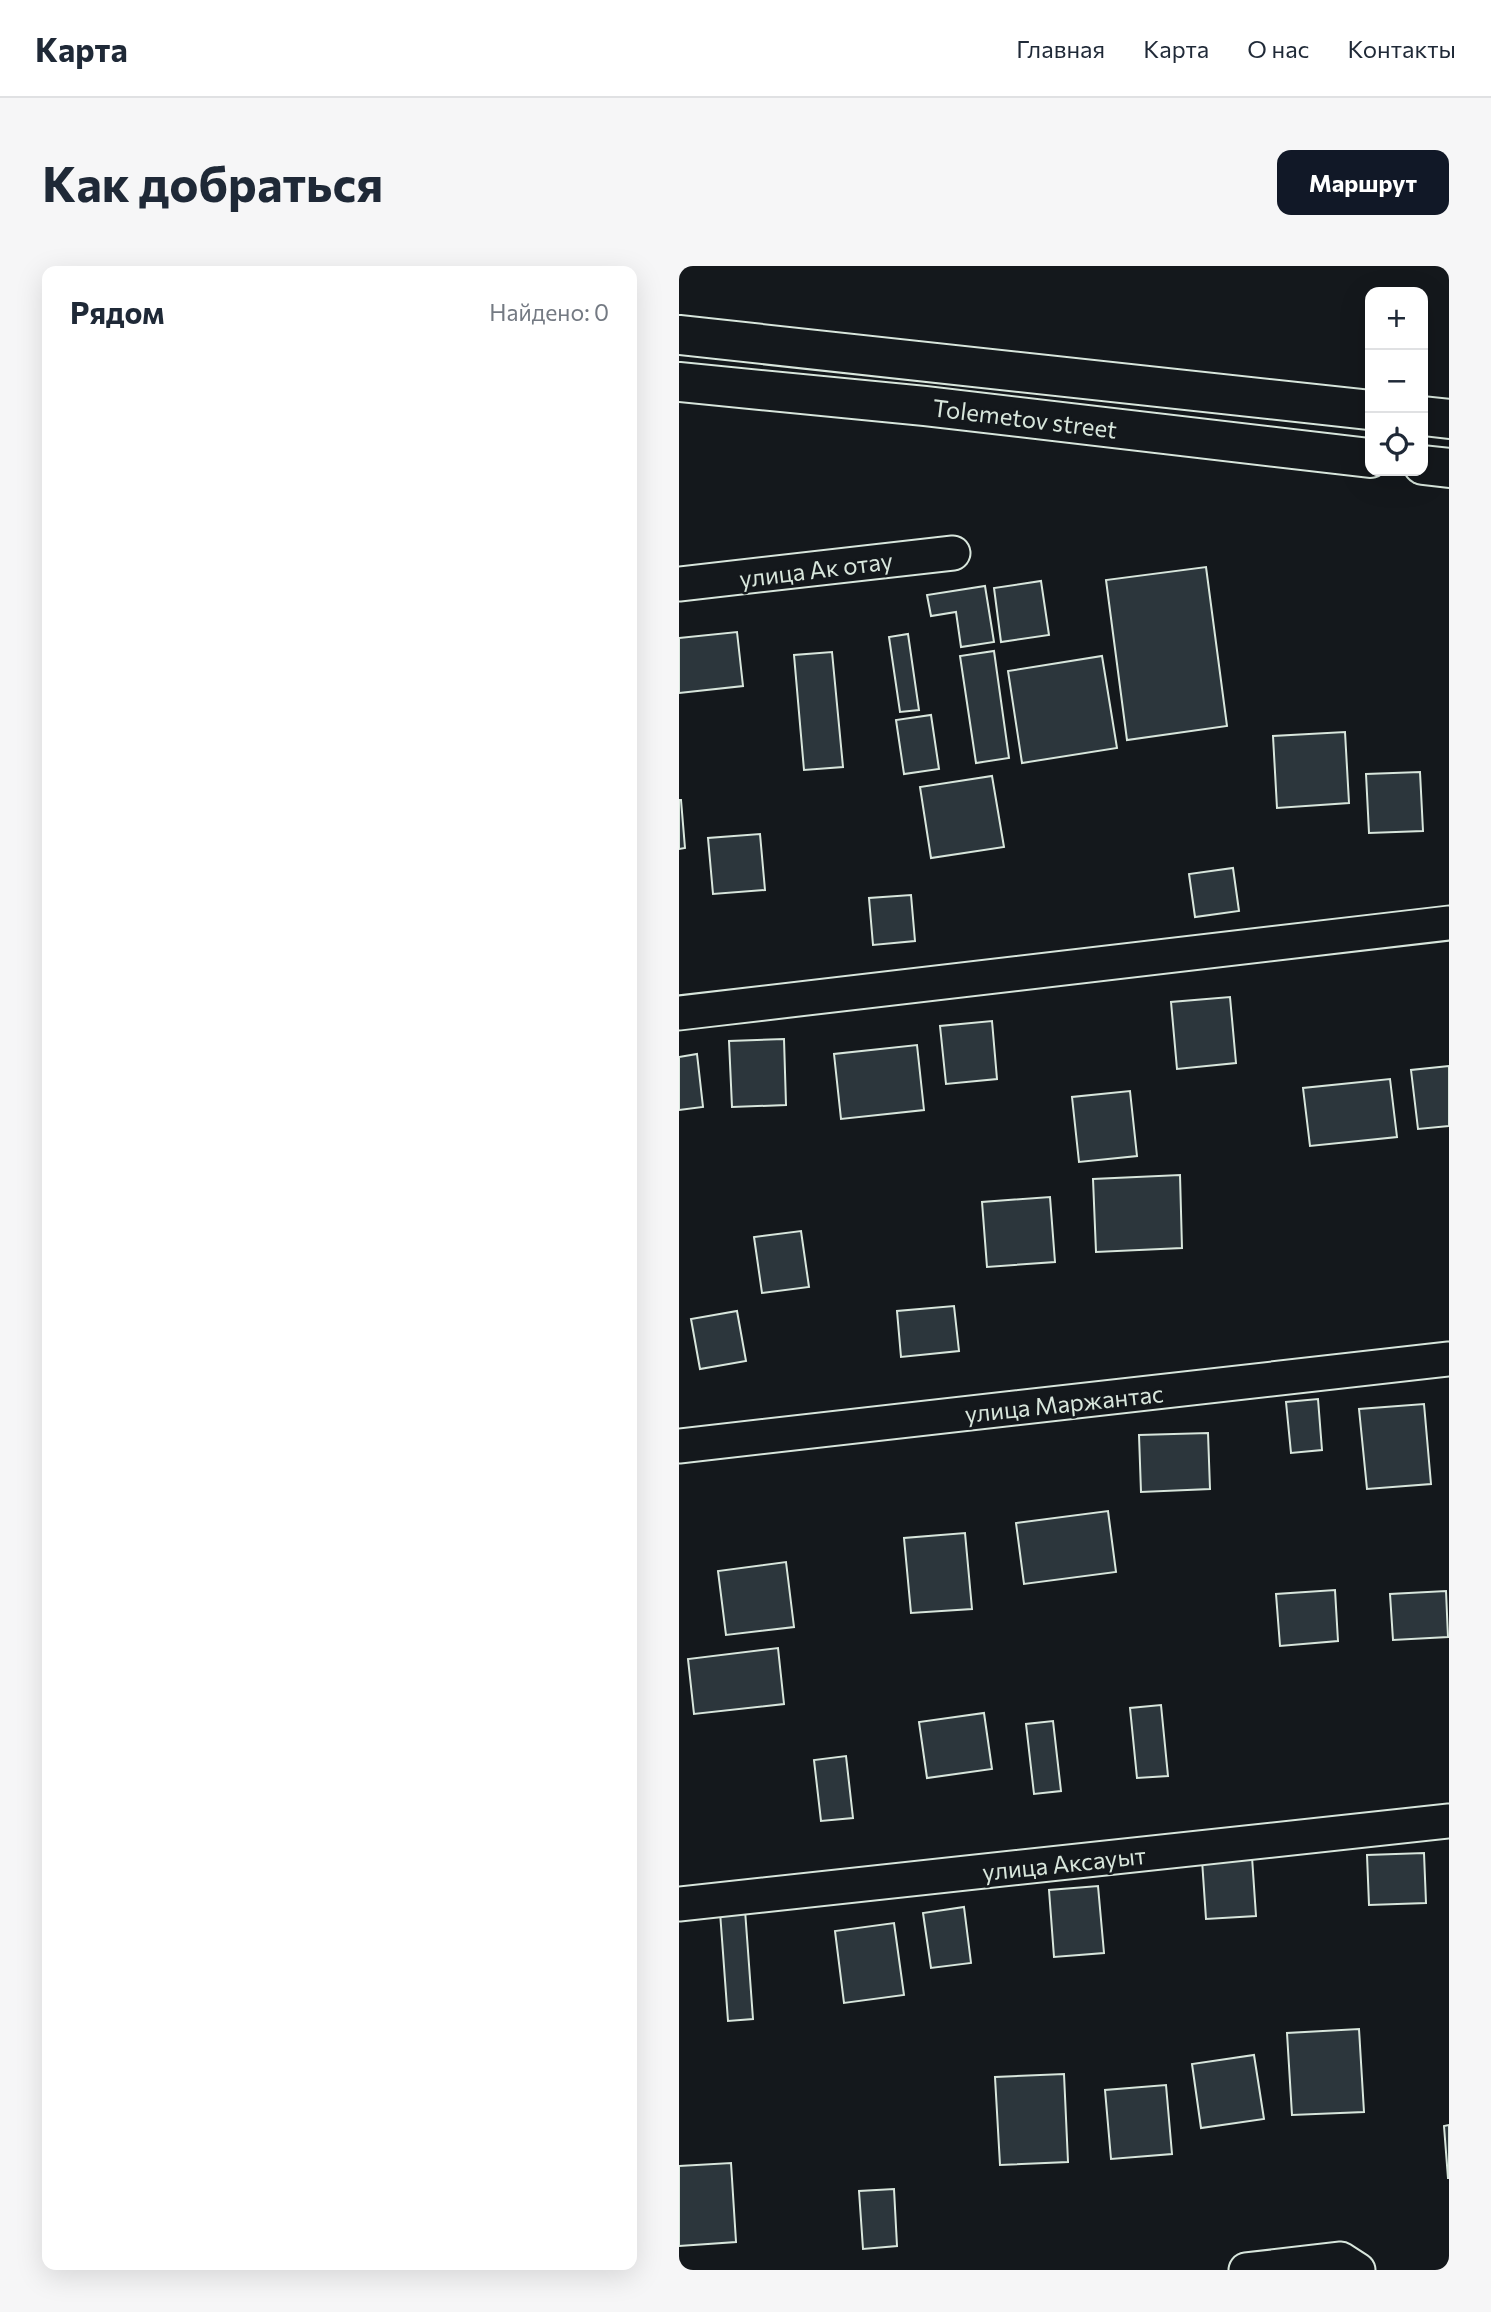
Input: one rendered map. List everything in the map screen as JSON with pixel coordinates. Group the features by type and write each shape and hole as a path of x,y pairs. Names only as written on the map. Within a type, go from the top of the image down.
{"main road":[{"name":"Tolemetov street","path":"679,335 1365,409"},
{"name":"Tolemetov street","path":"679,382 925,406 1365,457"},
{"path":"1428,417 1449,419"},
{"path":"1428,466 1449,468"}],"street":[{"name":"улица Ак отау","path":"679,584 953,553"},
{"path":"679,1013 1449,923"},
{"name":"улица Маржантас","path":"679,1446 1449,1359"},
{"name":"улица Аксауыт","path":"679,1904 1449,1821"},
{"path":"1246,2270 1350,2264"}],"building":[{"path":"1206,567 1227,726 1127,740 1106,580"},
{"path":"1041,581 1049,635 1001,642 994,588"},
{"path":"985,586 994,642 961,647 956,612 931,616 927,595"},
{"path":"737,632 743,686 679,693 679,638"},
{"path":"908,634 919,710 900,712 889,637"},
{"path":"994,651 1009,758 976,763 960,656"},
{"path":"832,652 843,767 804,770 794,655"},
{"path":"1102,656 1117,748 1022,763 1008,671"},
{"path":"931,715 939,769 904,774 896,720"},
{"path":"1345,732 1349,803 1277,808 1273,736"},
{"path":"1420,772 1423,831 1369,833 1366,774"},
{"path":"992,776 1004,847 931,858 920,787"},
{"path":"679,800 685,848 679,849"},
{"path":"760,834 765,890 713,894 708,838"},
{"path":"1233,868 1239,911 1195,917 1189,874"},
{"path":"911,895 915,941 873,945 869,898"},
{"path":"1230,997 1236,1063 1177,1069 1171,1002"},
{"path":"992,1021 997,1079 946,1084 940,1026"},
{"path":"784,1039 786,1105 732,1107 729,1041"},
{"path":"917,1045 924,1110 841,1119 834,1054"},
{"path":"697,1054 703,1107 679,1110 679,1057"},
{"path":"1449,1066 1449,1126 1418,1129 1411,1070"},
{"path":"1390,1079 1397,1137 1310,1146 1303,1088"},
{"path":"1130,1091 1137,1156 1079,1162 1072,1097"},
{"path":"1180,1175 1182,1248 1096,1252 1093,1179"},
{"path":"1050,1197 1055,1262 987,1267 982,1202"},
{"path":"801,1231 809,1287 762,1293 754,1237"},
{"path":"954,1306 959,1351 901,1357 897,1311"},
{"path":"737,1311 746,1361 700,1369 691,1319"},
{"path":"1318,1399 1322,1450 1291,1453 1286,1402"},
{"path":"1424,1404 1431,1484 1367,1489 1359,1409"},
{"path":"1208,1433 1210,1489 1141,1492 1139,1435"},
{"path":"1108,1511 1116,1572 1024,1584 1016,1523"},
{"path":"965,1533 972,1609 911,1613 904,1538"},
{"path":"786,1562 794,1627 726,1635 718,1571"},
{"path":"1335,1590 1338,1641 1280,1646 1276,1594"},
{"path":"1446,1591 1448,1637 1393,1640 1390,1594"},
{"path":"778,1648 784,1704 694,1714 688,1659"},
{"path":"1161,1705 1168,1776 1137,1778 1130,1708"},
{"path":"984,1713 992,1769 927,1778 919,1722"},
{"path":"1053,1721 1061,1791 1034,1794 1026,1724"},
{"path":"846,1756 853,1818 821,1821 814,1760"},
{"path":"1424,1853 1426,1903 1369,1905 1367,1855"},
{"path":"1252,1857 1256,1916 1206,1919 1202,1860"},
{"path":"1098,1886 1104,1953 1054,1957 1049,1890"},
{"path":"964,1907 971,1963 931,1968 923,1913"},
{"path":"745,1910 753,2019 728,2021 720,1912"},
{"path":"894,1923 904,1995 844,2003 835,1931"},
{"path":"1359,2029 1364,2112 1292,2115 1287,2033"},
{"path":"1254,2055 1264,2119 1201,2128 1192,2064"},
{"path":"1064,2074 1068,2162 1000,2165 995,2077"},
{"path":"1166,2085 1172,2154 1111,2159 1105,2090"},
{"path":"1449,2125 1449,2178 1448,2178 1444,2126"},
{"path":"731,2163 736,2242 679,2246 679,2166"},
{"path":"894,2189 897,2246 863,2249 859,2191"}]}
